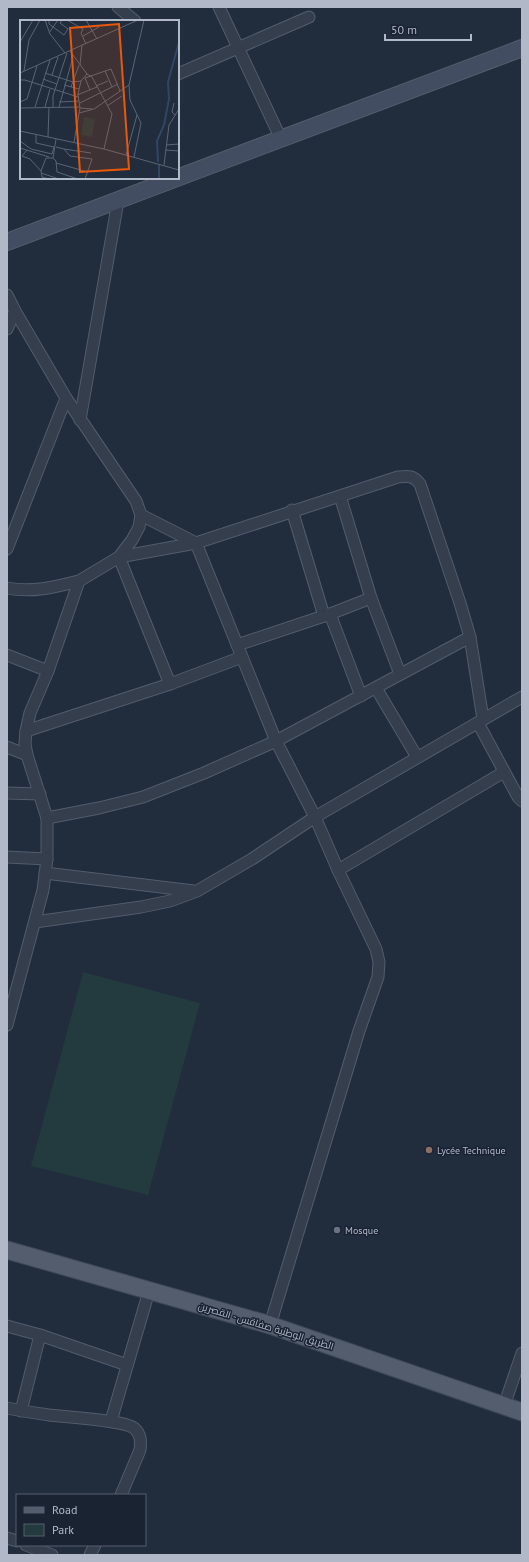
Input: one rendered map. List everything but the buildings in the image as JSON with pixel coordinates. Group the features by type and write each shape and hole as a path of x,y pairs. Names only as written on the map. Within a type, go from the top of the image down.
{"main road":[{"name":"الطريق الوطنية صفاقس - القصرين","path":"7,1250 270,1325 522,1412"}],"street":[{"path":"118,7 134,20"},
{"path":"219,7 281,139"},
{"path":"179,74 309,17"},
{"path":"179,175 281,139 522,48"},
{"path":"7,242 118,201 158,182"},
{"path":"80,420 118,201"},
{"path":"7,295 66,398 136,501 141,515 139,527 119,557"},
{"path":"7,329 15,311"},
{"path":"7,549 66,398"},
{"path":"7,588 26,591 39,590 79,581 119,557 196,543 292,510 398,477 409,476 415,478 420,484 470,637 481,721 504,772 518,797 522,801"},
{"path":"340,496 371,598 400,674"},
{"path":"292,510 327,615 361,696"},
{"path":"141,515 196,543 276,740 315,816 338,870 376,949 379,962 378,977 359,1031 270,1325"},
{"path":"119,557 170,684"},
{"path":"7,1025 35,922 48,859 47,818 27,755 25,744 26,731 30,713 48,671 79,581"},
{"path":"237,645 327,615 371,598"},
{"path":"47,818 99,808 143,797 204,773 276,740 470,637"},
{"path":"7,655 48,671"},
{"path":"26,731 170,684 242,657"},
{"path":"376,688 418,757"},
{"path":"35,922 170,901 197,891 252,859 315,816 522,697"},
{"path":"7,747 27,755"},
{"path":"338,870 504,772"},
{"path":"7,793 40,794"},
{"path":"7,857 48,859"},
{"path":"45,873 197,891"},
{"path":"111,1421 150,1291"},
{"path":"7,1326 40,1335 127,1365"},
{"path":"21,1411 40,1335"},
{"path":"504,1406 522,1353"},
{"path":"7,1408 21,1411 111,1421 132,1426 140,1435 140,1450 121,1494"},
{"path":"29,1546 52,1555"},
{"path":"90,1555 94,1546"}],"green space":[{"path":"83,972 200,1003 148,1195 31,1166"}],"place":[{"name":"Lycée Technique","path":"429,1150"},
{"name":"Mosque","path":"337,1230"}]}
